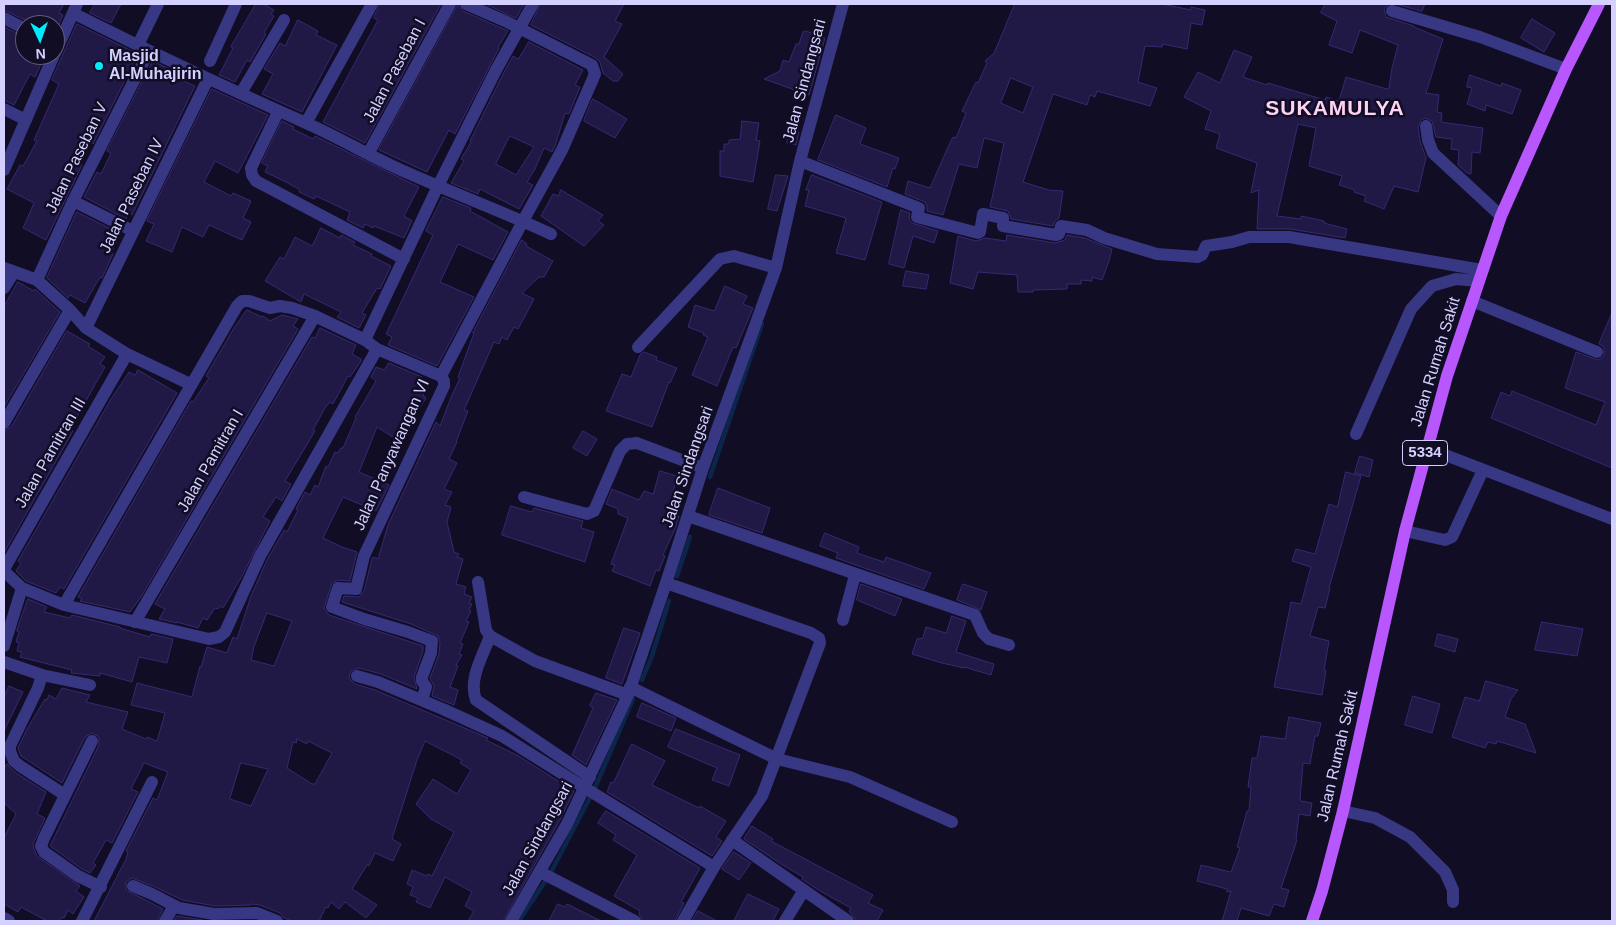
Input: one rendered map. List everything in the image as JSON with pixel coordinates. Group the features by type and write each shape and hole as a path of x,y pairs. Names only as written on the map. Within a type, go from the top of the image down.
{"main road":[{"name":"Jalan Rumah Sakit","path":"1312,921 1343,811 1404,531 1447,376 1501,216 1566,68 1599,4"}],"street":[{"name":"Jalan Paseban V","path":"37,280 143,48 158,4"},
{"path":"210,61 236,4"},
{"path":"308,121 372,4"},
{"name":"Jalan Paseban I","path":"368,154 450,4"},
{"path":"466,4 520,28"},
{"path":"366,340 438,186 496,70 533,4"},
{"name":"Jalan Sindangsari","path":"511,921 546,875 590,788 629,691 703,468 776,268 800,161 843,4"},
{"path":"65,30 75,8 143,48 208,79 278,112 308,121 368,154 550,234"},
{"path":"1392,11 1480,37 1566,68"},
{"path":"241,93 284,20"},
{"name":"Jalan Panyawangan VI","path":"422,700 426,687 422,677 431,653 432,641 335,609 332,607 332,602 338,588 356,589 364,556 444,386 441,376 562,150 596,74 592,65 520,28"},
{"path":"4,170 49,65"},
{"name":"Jalan Paseban IV","path":"86,328 208,79"},
{"path":"4,109 26,120"},
{"path":"278,112 251,168 256,180 404,259"},
{"path":"1426,126 1433,154 1501,216"},
{"path":"800,161 920,208 917,217 978,233 980,232 983,214 1003,218 1003,226 1011,228 1059,234 1061,226 1087,230 1104,238 1157,254 1201,256 1206,246 1250,237 1290,237 1480,276"},
{"path":"74,201 133,231"},
{"path":"638,347 720,259 734,256 776,268"},
{"path":"4,288 9,270 37,280 70,310 86,328 127,354 190,384"},
{"path":"1356,434 1411,309 1432,286 1456,279 1480,276"},
{"path":"64,605 190,384 237,306 242,301 249,301 270,308 280,306 292,308 315,316 366,340 378,349 441,376"},
{"path":"1472,301 1597,352"},
{"path":"4,423 70,310"},
{"name":"Jalan Pamitran I","path":"135,622 315,316"},
{"path":"5,574 22,588 64,605 209,639 219,637 225,632 260,556 378,349"},
{"name":"Jalan Pamitran III","path":"5,574 127,354"},
{"path":"524,497 587,514 594,510 620,452 627,444 637,443 703,468"},
{"path":"1427,448 1612,519"},
{"path":"1404,531 1445,540 1452,537 1483,470"},
{"path":"688,516 975,615 989,639 1009,646"},
{"path":"843,620 855,575"},
{"path":"478,582 486,630 490,636 535,660 629,691 777,759 850,777 952,822"},
{"path":"666,583 811,633 819,638 819,648 758,804 714,866 683,921"},
{"path":"4,646 22,588"},
{"path":"490,636 473,681 473,692 476,700 590,788"},
{"path":"4,662 42,675 90,685"},
{"path":"42,675 38,688 10,746 10,751 14,761 20,766 65,795"},
{"path":"357,676 378,682 422,700 502,736 590,788 714,866"},
{"path":"92,742 41,846 44,852 78,876 101,887"},
{"path":"82,921 101,887 152,782"},
{"path":"1343,811 1375,818 1410,837 1445,872 1453,890 1454,902"},
{"path":"732,840 848,921"},
{"path":"546,875 634,921"},
{"path":"133,886 174,906 214,914 257,913 277,921"},
{"path":"785,921 804,890"},
{"path":"166,921 174,906"},
{"path":"4,918 9,921"}],"building":[{"path":"4,4 64,4 59,13 63,15 15,15 4,10"},
{"path":"95,4 121,4 111,23 90,13"},
{"path":"256,4 263,4 274,10 271,14 274,16 250,62 247,60 235,82 219,75 233,48 231,47"},
{"path":"380,4 441,4 365,143 323,122 378,20 374,18"},
{"path":"486,4 524,4 516,18"},
{"path":"541,4 624,4 615,21 622,24 604,57 623,74 618,81 613,81 603,73 600,62 596,58 531,25"},
{"path":"1015,4 1162,4 1191,10 1191,7 1205,10 1202,25 1191,23 1187,49 1163,44 1162,47 1145,46 1138,82 1157,88 1150,106 1097,91 1095,97 1090,95 1087,105 1053,94 1023,182 1049,190 1063,191 1059,218 1053,226 1011,219 1008,211 990,207 1004,143 984,138 977,168 959,164 943,215 927,211 925,202 905,194 908,181 930,188 953,137 956,138 966,113 962,111 976,82 978,83 987,63 985,61 994,53","holes":["1011,78 1033,87 1023,113 1001,103"]},
{"path":"1325,4 1389,4 1384,9 1386,17 1414,26 1443,39 1426,93 1439,95 1437,112 1442,113 1441,122 1483,128 1480,153 1472,152 1471,174 1467,173 1458,165 1459,150 1451,149 1452,139 1436,137 1432,121 1425,118 1421,120 1418,127 1420,141 1426,158 1418,192 1394,186 1384,209 1364,201 1366,196 1354,192 1355,190 1339,185 1342,176 1309,166 1316,128 1298,124 1277,216 1301,219 1301,216 1324,221 1324,223 1347,229 1345,238 1290,229 1257,229 1259,190 1251,193 1257,163 1216,148 1220,134 1205,129 1211,111 1184,97 1198,72 1220,83 1234,50 1252,57 1243,77 1325,100 1326,97 1339,101 1346,77 1389,88 1398,45 1360,30 1352,53 1329,45 1337,21 1321,13"},
{"path":"1396,4 1425,4 1422,11"},
{"path":"458,5 463,11 508,31 498,47 455,134 449,130 427,172 379,150"},
{"path":"1532,19 1555,33 1544,52 1521,38"},
{"path":"298,20 318,31 316,35 337,45 302,112 262,94 273,74 264,69 280,43 285,46"},
{"path":"77,24 138,54 93,144 90,142 80,164 82,165 46,240 23,228 34,203 7,189 20,165 23,166 37,141 34,140 59,84 52,80 59,65 65,65 65,51"},
{"path":"4,27 15,32 15,65 40,65 35,77 30,74 14,105 4,100"},
{"path":"806,31 825,38 809,95 764,79 780,71 783,60 789,62 796,44 799,44 803,32"},
{"path":"529,42 583,70 575,85 580,87 569,114 565,113 555,146 552,152 544,148 527,182 533,185 519,209 480,189 478,194 451,183 464,161 461,159 503,74 513,56 518,59","holes":["510,136 534,147 516,175 496,164"]},
{"path":"153,61 184,76 182,80 195,86 132,215 129,213 126,219 84,197 97,172 101,174 111,153 107,151"},
{"path":"1470,75 1501,86 1502,83 1521,90 1512,114 1486,105 1485,111 1467,104 1472,88 1467,87"},
{"path":"212,89 268,115 238,173 215,161 204,182 231,196 233,193 251,201 243,218 251,222 242,240 209,225 203,237 182,227 172,252 146,241 154,224 147,221"},
{"path":"593,99 627,119 615,138 584,121"},
{"path":"836,115 866,128 860,144 899,158 895,169 893,168 887,187 818,160"},
{"path":"282,121 313,139 315,136 419,187 404,216 412,221 404,238 374,226 373,228 365,224 363,228 347,220 350,212 316,196 314,199 299,192 300,190 265,172 268,166 262,163"},
{"path":"742,121 759,123 756,140 760,141 753,182 720,176 720,151 724,151 724,144 729,144 729,140 740,139"},
{"path":"790,130 799,132 796,145 787,143"},
{"path":"776,175 788,176 777,211 768,209"},
{"path":"812,175 882,202 865,260 836,253 846,218 805,206 809,190 806,190"},
{"path":"561,190 603,215 598,221 604,225 584,246 541,216 553,194 558,196"},
{"path":"443,197 471,208 470,211 508,232 493,260 458,244 440,282 474,297 437,366 388,345 392,337 386,334 433,235 426,231"},
{"path":"901,210 910,213 909,219 912,223 938,231 934,243 913,236 904,268 889,264"},
{"path":"77,212 119,233 111,253 113,254 102,278 100,277 85,303 70,295 68,298 47,278"},
{"path":"321,228 340,238 341,235 355,242 353,245 391,266 380,289 377,288 362,313 366,315 359,328 337,317 341,312 304,294 301,302 265,281 280,257 284,259 295,237 312,246"},
{"path":"1007,235 1055,243 1065,240 1067,235 1085,238 1112,249 1102,280 1092,277 1092,281 1081,280 1081,284 1067,284 1067,289 1018,292 1017,275 978,272 973,289 950,283 958,236 976,241 985,238 1006,241"},
{"path":"522,240 527,244 526,246 553,261 544,277 539,277 522,293 534,299 518,329 514,327 507,340 502,337 499,344 494,342 464,410 468,411 449,459 457,463 444,489 452,492 445,505 451,507 447,522 454,552 459,554 457,557 463,559 456,584 466,587 464,594 472,597 469,603 472,604 469,610 471,611 466,621 469,622 460,643 463,644 459,654 462,655 456,665 458,666 450,687 458,690 454,705 432,696 434,686 430,678 439,654 440,642 438,636 411,624 342,602 344,596 359,597 364,591 372,559 373,557 378,559 388,525 436,422 440,426 460,378 458,377 473,333"},
{"path":"906,271 929,275 926,289 903,286"},
{"path":"18,282 34,291 35,289 60,312 4,407 4,307"},
{"path":"725,286 747,296 743,304 753,308 736,348 733,347 717,386 692,375 708,337 703,335 704,333 688,327 695,305 714,311"},
{"path":"247,310 270,321 282,315 298,319 293,326 298,329 141,597 130,612 80,601 82,599 78,597 191,401 193,402 209,378 206,376 234,328"},
{"path":"1612,313 1612,468 1491,418 1501,392 1510,396 1512,391 1596,425 1605,402 1565,388 1576,352 1598,360 1604,356 1604,347 1599,344"},
{"path":"320,328 356,345 352,354 361,359 361,361 350,377 348,376 333,404 330,402 325,408 313,430 315,431 285,481 291,484 282,501 276,497 263,517 270,521 242,576 223,608 220,606 218,609 215,608 207,620 203,618 198,628 159,619 165,609 155,604 312,337 315,338"},
{"path":"67,331 90,344 88,346 105,357 100,364 105,367 70,429 73,431 4,553 4,431 11,427"},
{"path":"644,352 657,357 656,360 677,368 669,382 652,427 606,411 622,374 631,377 640,355"},
{"path":"389,363 422,377 418,384 426,391 423,395 426,398 399,441 377,427 359,472 389,485 376,511 343,497 323,538 357,552 350,581 338,580 332,583 324,608 329,615 423,646 423,651 414,677 417,689 381,674 359,668 351,671 349,678 355,684 375,690 488,738 486,740 517,755 574,791 560,820 503,921 468,921 474,911 465,906 472,892 445,877 430,908 416,902 418,898 410,895 413,887 407,884 412,870 432,876 454,832 431,819 416,804 433,779 457,794 471,770 460,763 462,760 425,741 417,760 392,839 401,844 393,861 375,853 369,866 367,865 352,889 377,905 366,918 345,902 339,909 331,902 328,908 326,907 319,921 292,921 284,918 280,913 260,905 215,906 182,900 132,878 126,882 126,890 163,909 157,921 94,921 126,859 128,852 126,851 153,798 157,800 168,772 144,763 131,789 138,792 112,843 106,840 93,863 96,865 90,873 50,846 99,745 99,737 92,733 85,737 62,783 21,756 18,748 27,729 45,699 47,700 49,695 56,699 62,688 90,695 86,702 128,712 122,729 146,739 147,737 157,741 165,713 131,705 137,683 192,697 207,647 227,653 233,637 237,639 251,596 267,560 284,530 287,532 305,492 310,495 315,485 318,487 326,466 328,467 335,452 338,453 343,448 355,417 376,381 371,377 376,367 384,370","holes":["267,613 292,621 274,666 251,660","297,739 307,744 308,741 332,753 315,784 287,768 293,742 296,743","241,763 268,769 251,806 230,799"]},
{"path":"138,370 177,393 64,589 60,587 56,593 26,581 16,571 21,563 18,561 111,399 129,372 135,375"},
{"path":"583,431 597,439 587,456 573,448"},
{"path":"1360,456 1373,460 1369,477 1355,473"},
{"path":"660,471 677,476 671,500 681,504 676,515 679,516 675,529 663,555 665,556 659,571 656,570 650,586 612,571 615,565 611,564 628,518 618,514 618,509 606,504 612,489 639,500 644,491 653,494"},
{"path":"1346,472 1361,476 1325,608 1318,607 1310,636 1329,641 1322,695 1274,687 1291,602 1301,604 1311,567 1292,561 1296,549 1315,554 1329,504 1337,507"},
{"path":"718,488 770,508 762,533 709,515"},
{"path":"511,506 532,512 534,508 583,521 581,528 594,532 585,562 502,535"},
{"path":"825,533 859,547 857,553 884,562 886,557 931,573 924,589 836,558 838,553 820,546"},
{"path":"861,584 902,599 895,616 857,600"},
{"path":"963,584 987,592 981,610 957,600"},
{"path":"28,599 47,607 44,612 70,618 72,615 150,637 151,634 173,639 167,663 139,657 132,682 100,673 100,676 71,673 72,670 20,657 22,652 17,651 19,643 16,642 19,632 17,631"},
{"path":"952,616 966,621 956,652 994,664 991,675 912,654 917,639 923,638 926,627 946,633"},
{"path":"1542,622 1583,629 1577,656 1535,650"},
{"path":"624,628 640,633 622,684 606,678"},
{"path":"1438,634 1458,639 1455,652 1435,646"},
{"path":"1486,681 1518,690 1511,699 1505,717 1525,724 1536,753 1497,741 1496,744 1488,742 1485,748 1452,737 1465,697 1479,701"},
{"path":"9,686 23,692 4,731 4,698"},
{"path":"596,693 617,700 586,765 572,755 593,708 590,706"},
{"path":"1413,696 1440,704 1432,733 1405,725"},
{"path":"642,703 676,718 671,731 637,717"},
{"path":"1289,717 1321,723 1318,736 1315,736 1310,764 1303,763 1300,799 1301,801 1312,803 1310,816 1299,814 1297,840 1281,888 1289,890 1284,907 1274,904 1269,916 1241,908 1237,921 1222,921 1231,891 1227,892 1227,889 1197,881 1201,865 1231,872 1240,848 1237,847 1247,811 1249,811 1251,787 1248,787 1252,758 1257,758 1261,736 1285,739"},
{"path":"676,729 740,755 729,786 712,780 717,768 668,747"},
{"path":"632,744 665,761 652,785 699,808 700,806 726,821 716,837 722,841 712,856 607,792"},
{"path":"7,764 16,773 46,792 37,814 45,818 33,844 37,856 80,886 76,891 84,897 73,914 68,910 64,918 62,917 59,921 47,921 21,907 18,912 4,904 4,838 16,814 4,803 4,770"},
{"path":"606,811 700,868 681,902 684,903 675,921 643,921 639,914 640,911 614,896 637,855 613,840 616,835 598,823"},
{"path":"752,826 773,839 771,841 873,895 868,903 883,910 877,921 856,920 849,911 851,908 820,891 802,879 803,877 744,839"},
{"path":"734,852 751,863 739,880 722,869"},
{"path":"748,894 779,909 773,921 734,921"},
{"path":"558,904 565,907 567,904 601,921 549,921"},
{"path":"698,911 717,921 692,921"},
{"path":"178,916 208,921 174,921"}],"waterway":[{"path":"710,477 762,324"},
{"path":"677,576 690,537"},
{"path":"642,680 652,656 669,601"},
{"path":"519,921 550,874 595,788 633,699"}],"place":[{"name":"Masjid Al-Muhajirin","path":"99,66"}],"district":[{"name":"SUKAMULYA","path":"1335,109"}]}
